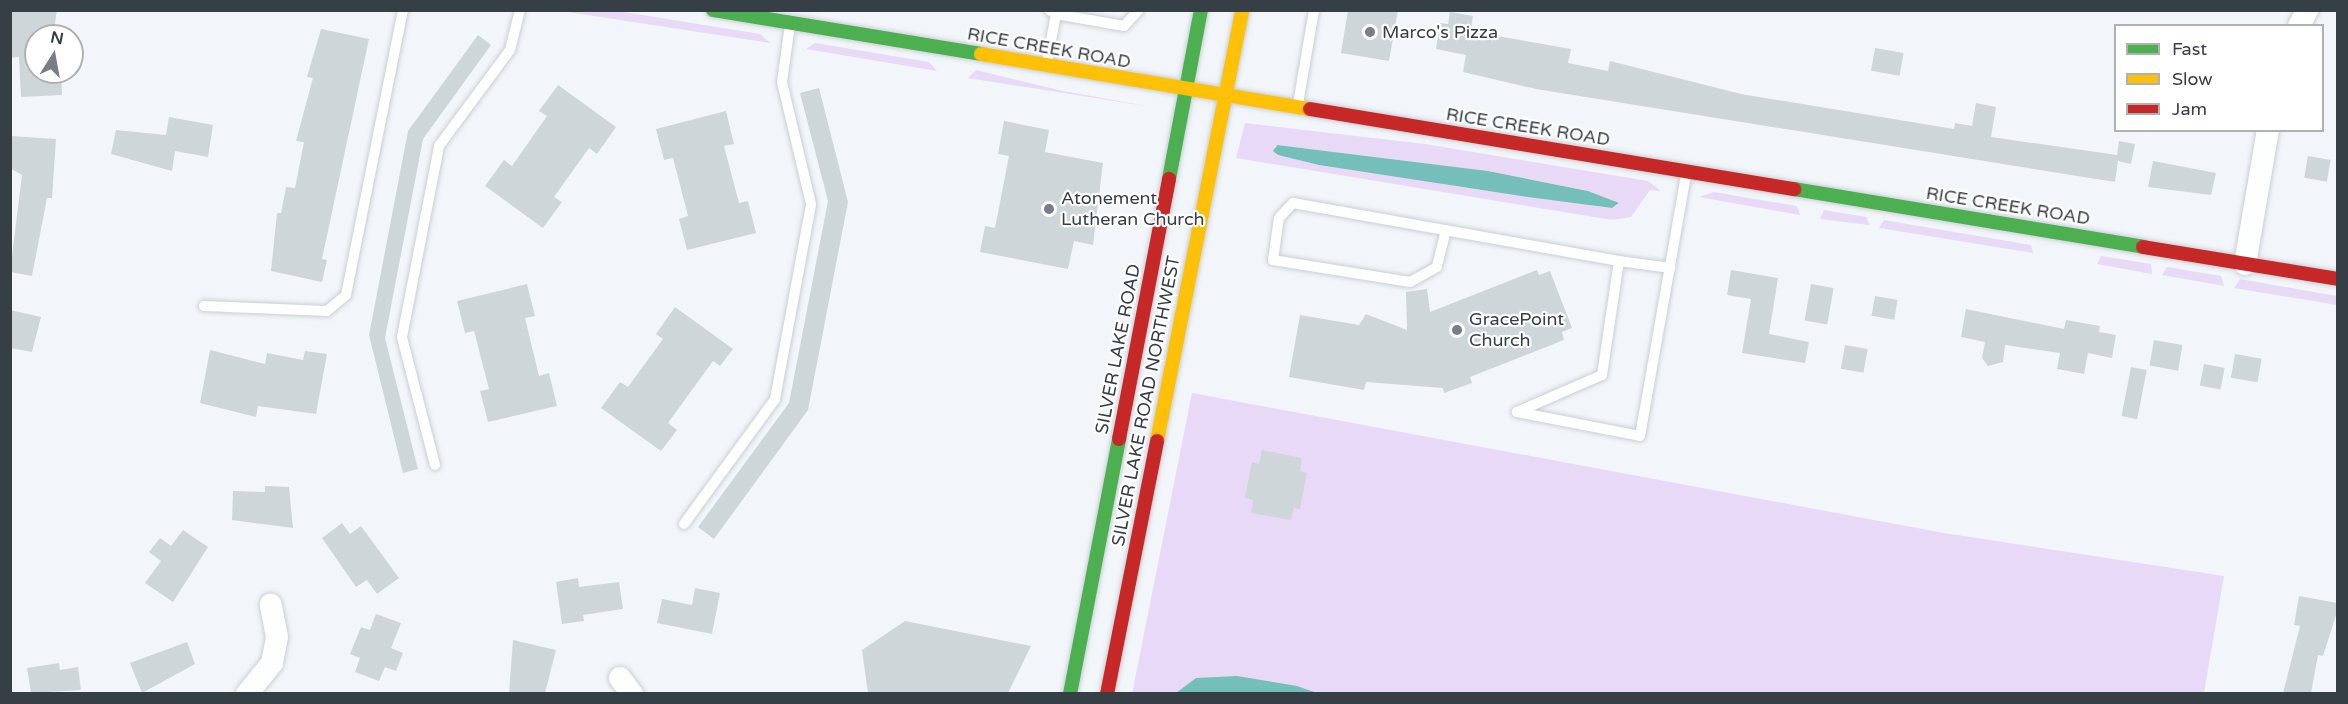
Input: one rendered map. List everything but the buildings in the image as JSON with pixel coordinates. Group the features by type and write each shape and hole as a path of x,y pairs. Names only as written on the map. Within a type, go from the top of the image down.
{"street":[{"name":"RICE CREEK ROAD","path":"713,10 1046,67 2337,279"},
{"name":"SILVER LAKE ROAD","path":"1070,693 1201,10"},
{"name":"SILVER LAKE ROAD NORTHWEST","path":"1107,693 1242,10"},
{"path":"2300,24 2307,10"},
{"path":"2245,264 2268,132"},
{"path":"247,693 273,663 277,637 271,605"}],"lane":[{"path":"204,306 327,311 346,295 403,10"},
{"path":"435,465 402,337 439,146 510,50 520,10"},
{"path":"1046,67 1052,12 1124,26 1139,10"},
{"path":"1297,107 1314,10"},
{"path":"684,524 775,399 811,204 782,82 790,24"},
{"path":"1619,261 1602,375 1517,412 1640,436 1687,172"},
{"path":"1446,230 1437,267 1410,282 1273,260 1279,218 1293,203 1446,230 1619,261 1671,268"}],"shaded area":[{"path":"561,11 618,11 760,34 770,43"},
{"path":"815,43 929,62 937,71 806,49"},
{"path":"976,70 1063,91 1152,107 968,78"},
{"path":"1245,123 1425,144 1648,181 1661,191 1650,190 1631,217 1612,220 1236,158","holes":["1277,145 1488,171 1588,191 1619,204 1612,208 1454,186 1273,147"]},
{"path":"1714,192 1797,206 1800,215 1699,197"},
{"path":"1824,210 1867,217 1869,225 1820,219"},
{"path":"1884,220 2031,245 2033,253 1879,228"},
{"path":"2101,256 2151,264 2152,274 2097,264"},
{"path":"2167,267 2221,276 2224,286 2162,275"},
{"path":"2240,279 2337,296 2337,305 2234,288"},
{"path":"1192,393 1944,533 2224,576 2204,693 1132,694"}],"water":[{"path":"1277,145 1488,171 1588,191 1619,203 1612,208 1319,165 1278,155 1273,151"},
{"path":"1237,676 1297,686 1317,693 1176,693 1196,678"}],"traffic: fast":[{"path":"713,10 981,54"},
{"path":"1169,179 1201,10"},
{"path":"1794,189 2143,247"},
{"path":"1070,694 1119,439"}],"traffic: slow":[{"path":"1157,441 1242,10"},
{"path":"981,54 1310,109"}],"traffic: jam":[{"path":"1310,109 1794,189"},
{"path":"1119,439 1169,179"},
{"path":"2143,247 2338,279"},
{"path":"1107,694 1157,441"}],"place":[{"name":"Marco's Pizza","path":"1370,32"},
{"name":"Atonement Lutheran Church","path":"1049,209"},
{"name":"GracePoint Church","path":"1457,330"}]}
